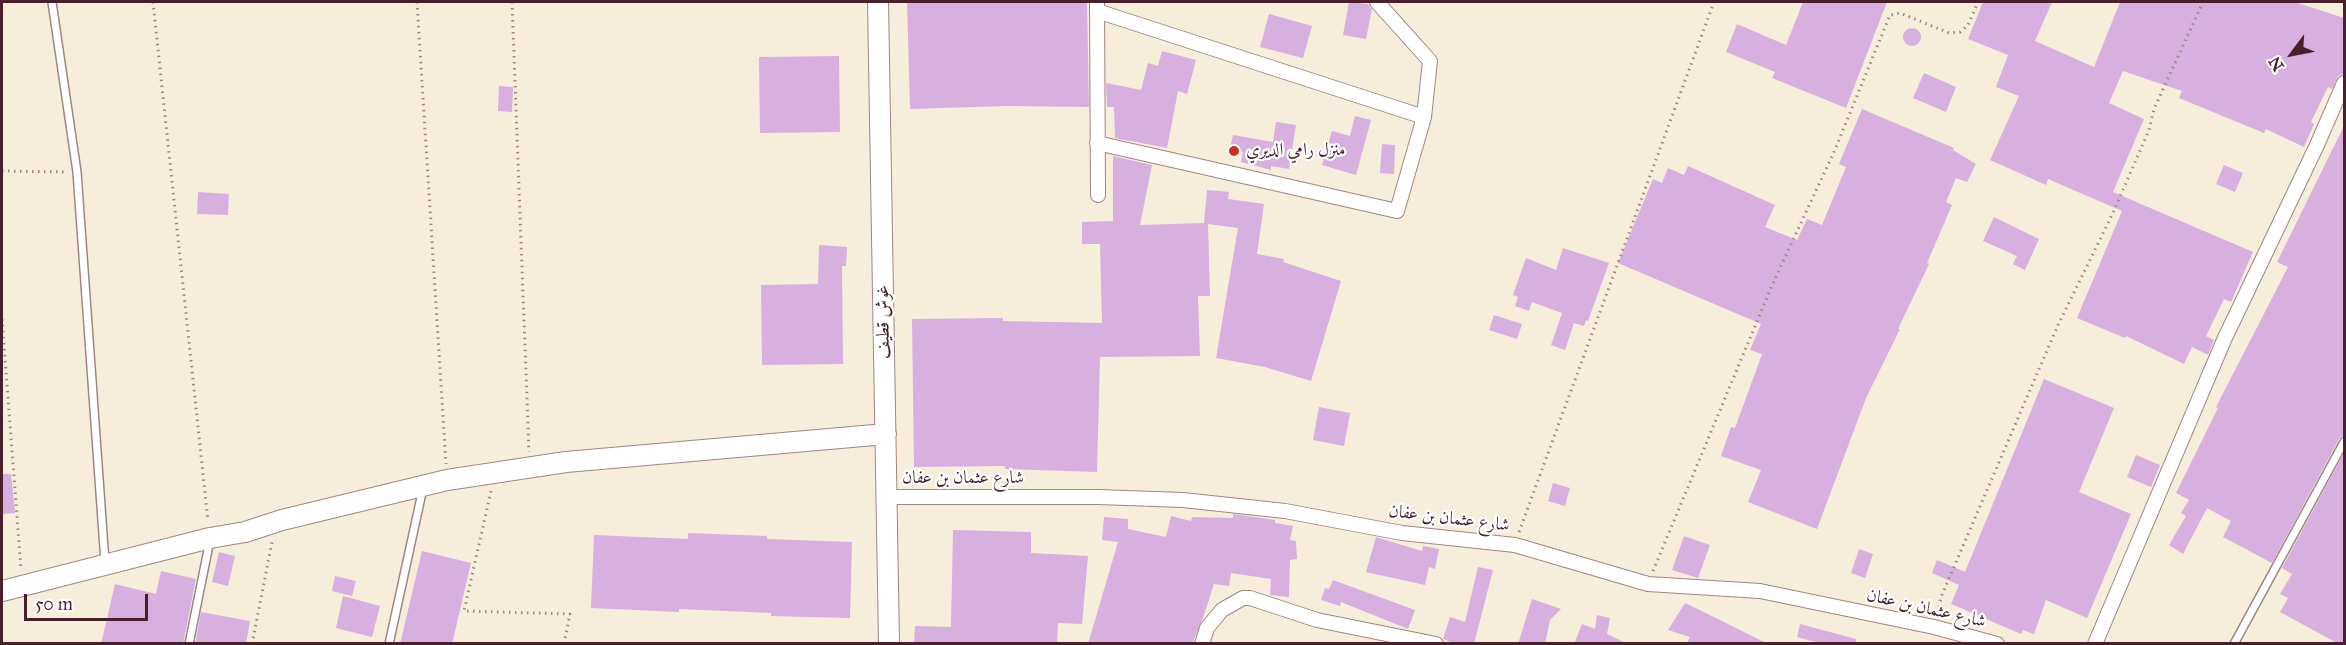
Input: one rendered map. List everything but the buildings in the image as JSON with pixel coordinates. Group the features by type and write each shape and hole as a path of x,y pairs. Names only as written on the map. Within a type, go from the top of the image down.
{"street":[{"name":"غوش قطيف","path":"878,2 889,644"},
{"path":"1097,143 1397,211 1424,117 1430,61 1377,2"},
{"path":"1098,195 1097,6 1424,117"},
{"path":"2095,644 2224,340 2318,145 2344,83"},
{"path":"2,591 447,480 566,462 886,434"},
{"name":"شارع عثمان بن عفان","path":"886,497 1098,497 1183,500 1285,511 1402,533 1515,545 1648,584 1760,591 1934,627 1997,644"},
{"path":"1202,644 1207,628 1222,610 1243,598 1250,598 1317,620 1436,644"}],"lane":[{"path":"52,2 77,172 105,565"},
{"path":"2234,644 2344,442"},
{"path":"389,644 424,485"},
{"path":"189,644 210,538"}],"path":[{"path":"153,2 210,538"},
{"path":"417,2 447,480"},
{"path":"512,2 530,468"},
{"path":"1515,545 1714,2"},
{"path":"1648,584 1773,283 1834,152 1890,15 1900,13 1949,33 1960,32 1968,25 1978,2"},
{"path":"1934,627 1941,597 2058,325 2112,215 2149,130 2154,109 2203,2"},
{"path":"2,171 77,172"},
{"path":"2,319 23,586"},
{"path":"495,474 464,611 570,614 564,644"},
{"path":"252,644 276,522"}],"place":[{"name":"منزل رامي الديري","path":"1234,151"}]}
